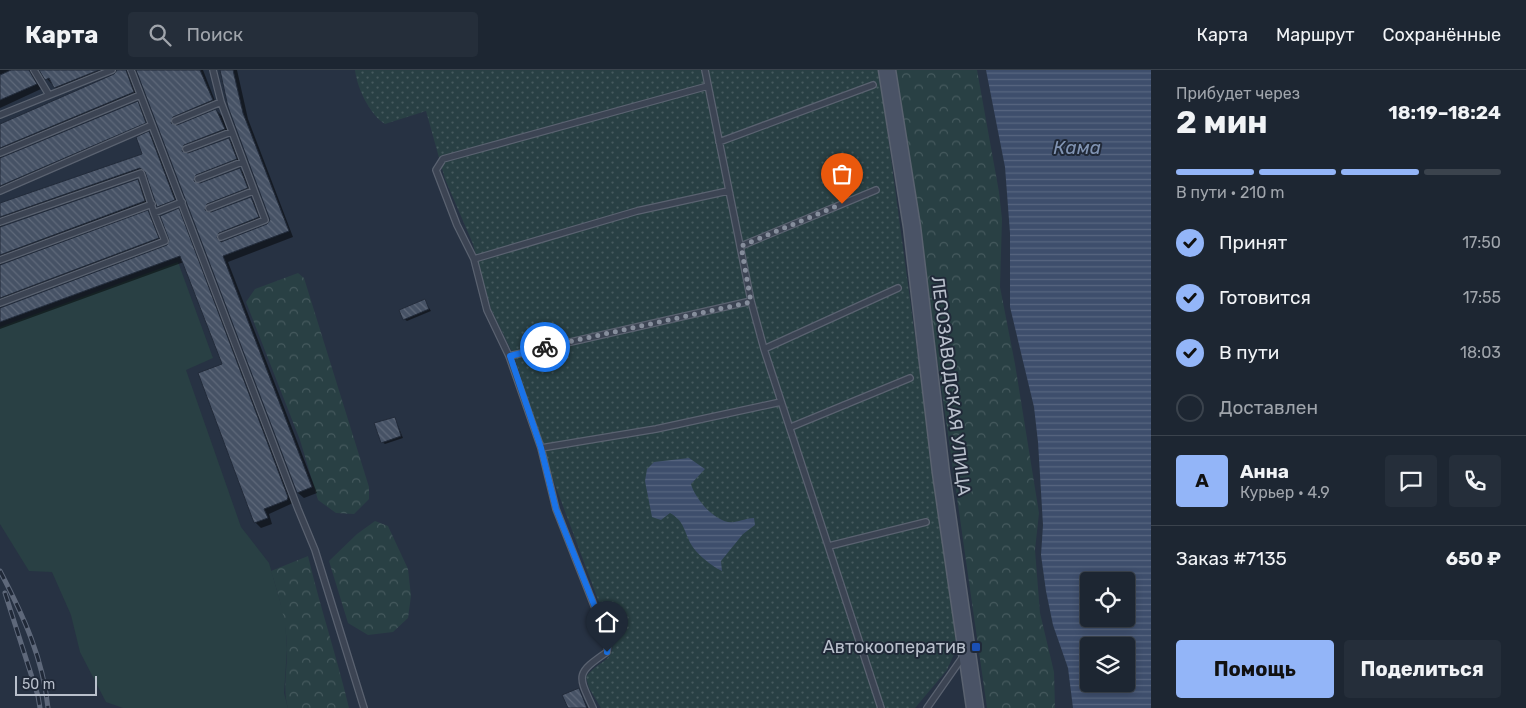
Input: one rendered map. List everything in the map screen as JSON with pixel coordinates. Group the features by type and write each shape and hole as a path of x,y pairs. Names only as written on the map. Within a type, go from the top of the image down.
{"street":[{"name":"ЛЕСОЗАВОДСКАЯ УЛИЦА","path":"887,70 912,227 941,473 975,708"}],"lane":[{"path":"34,70 49,95"},
{"path":"0,115 112,70"},
{"path":"131,70 298,509 316,550 364,708"},
{"path":"213,70 231,132 265,220 221,237"},
{"path":"705,70 751,302 764,349 829,546 844,600 881,708"},
{"path":"719,142 873,85"},
{"path":"593,708 581,682 582,674 592,662 607,652 608,640 556,509 541,448 510,356 487,310 474,260 457,225 436,170 443,159 708,86"},
{"path":"0,154 140,95"},
{"path":"176,121 221,102"},
{"path":"0,191 152,125"},
{"path":"186,149 231,132"},
{"path":"198,179 242,162"},
{"path":"0,222 142,173 165,240 0,303"},
{"path":"741,246 876,190"},
{"path":"209,208 253,191"},
{"path":"474,260 637,211 728,191"},
{"path":"154,212 182,202"},
{"path":"0,260 152,204"},
{"path":"764,349 898,288"},
{"path":"510,356 751,302"},
{"path":"791,427 910,378"},
{"path":"541,448 656,429 781,402"},
{"path":"829,546 926,522"},
{"path":"928,708 967,651"}],"green space":[{"path":"355,70 879,70 957,647 947,670 915,708 601,708 589,688 586,677 609,656 613,645 612,637 554,482 514,356 491,309 473,244 445,179 426,111 385,124 369,108 358,85"},
{"path":"896,70 977,70 999,192 1002,219 1000,287 1015,364 1039,513 1035,550 1040,613 1054,672 1055,708 987,708"},
{"path":"178,262 213,358 186,370 241,527 269,563 285,618 287,649 284,693 288,708 123,708 106,702 80,652 71,615 52,572 29,571 0,524 0,327"},
{"path":"298,273 304,278 369,487 369,499 354,514 336,513 318,500 300,440 246,302 255,289"},
{"path":"375,521 388,526 408,569 411,596 408,618 393,632 368,635 348,623 329,561 357,534"},
{"path":"308,556 349,708 288,708 285,693 287,654 285,627 271,571"}],"water":[{"name":"Кама","path":"986,70 1151,70 1151,708 1073,708 1068,668 1053,625 1041,555 1043,525 1038,442 1034,407 1010,307 1010,233 1005,167"},
{"path":"689,458 705,469 691,484 697,497 708,510 727,522 754,518 755,525 743,534 721,561 722,571 707,562 698,553 690,543 682,524 677,518 670,513 661,520 652,517 645,481 647,469 654,462"}],"building":[{"path":"11,70 29,70 37,84 0,100 0,75"},
{"path":"39,70 99,70 54,88 49,78 45,80"},
{"path":"117,70 126,70 134,92 0,148 0,124 114,74"},
{"path":"136,70 200,70 213,100 173,117 171,123 177,125 216,109 225,129 184,145 182,151 188,153 229,138 237,159 196,175 194,181 200,183 240,168 248,188 207,204 205,210 211,212 251,197 259,217 219,233 217,238 221,242 267,224 270,220 228,107 220,70 233,70 243,113 289,231 223,256 312,487 297,493"},
{"path":"138,101 146,123 0,186 0,158"},
{"path":"149,131 175,200 157,207 145,172 140,168 0,217 0,203 142,154 136,137"},
{"path":"138,179 145,201 0,255 0,227"},
{"path":"179,208 288,497 287,500 264,509 268,518 254,523 198,373 222,364 180,256 0,322 0,308 167,245 169,240 160,216"},
{"path":"148,210 159,238 0,298 0,265"},
{"path":"425,299 429,309 403,320 399,310"},
{"path":"395,417 401,436 381,443 374,423"},
{"path":"579,688 587,708 568,708 562,695"}],"railway":[{"path":"0,571 37,654 48,708"},
{"path":"5,593 38,696 40,708"}],"way so far":[{"path":"545,347 751,302 741,246 842,204"}],"place":[{"name":"Автокооператив","path":"976,647"}],"route":[{"path":"545,347 510,356 541,448 556,509 608,640 607,652"}]}
